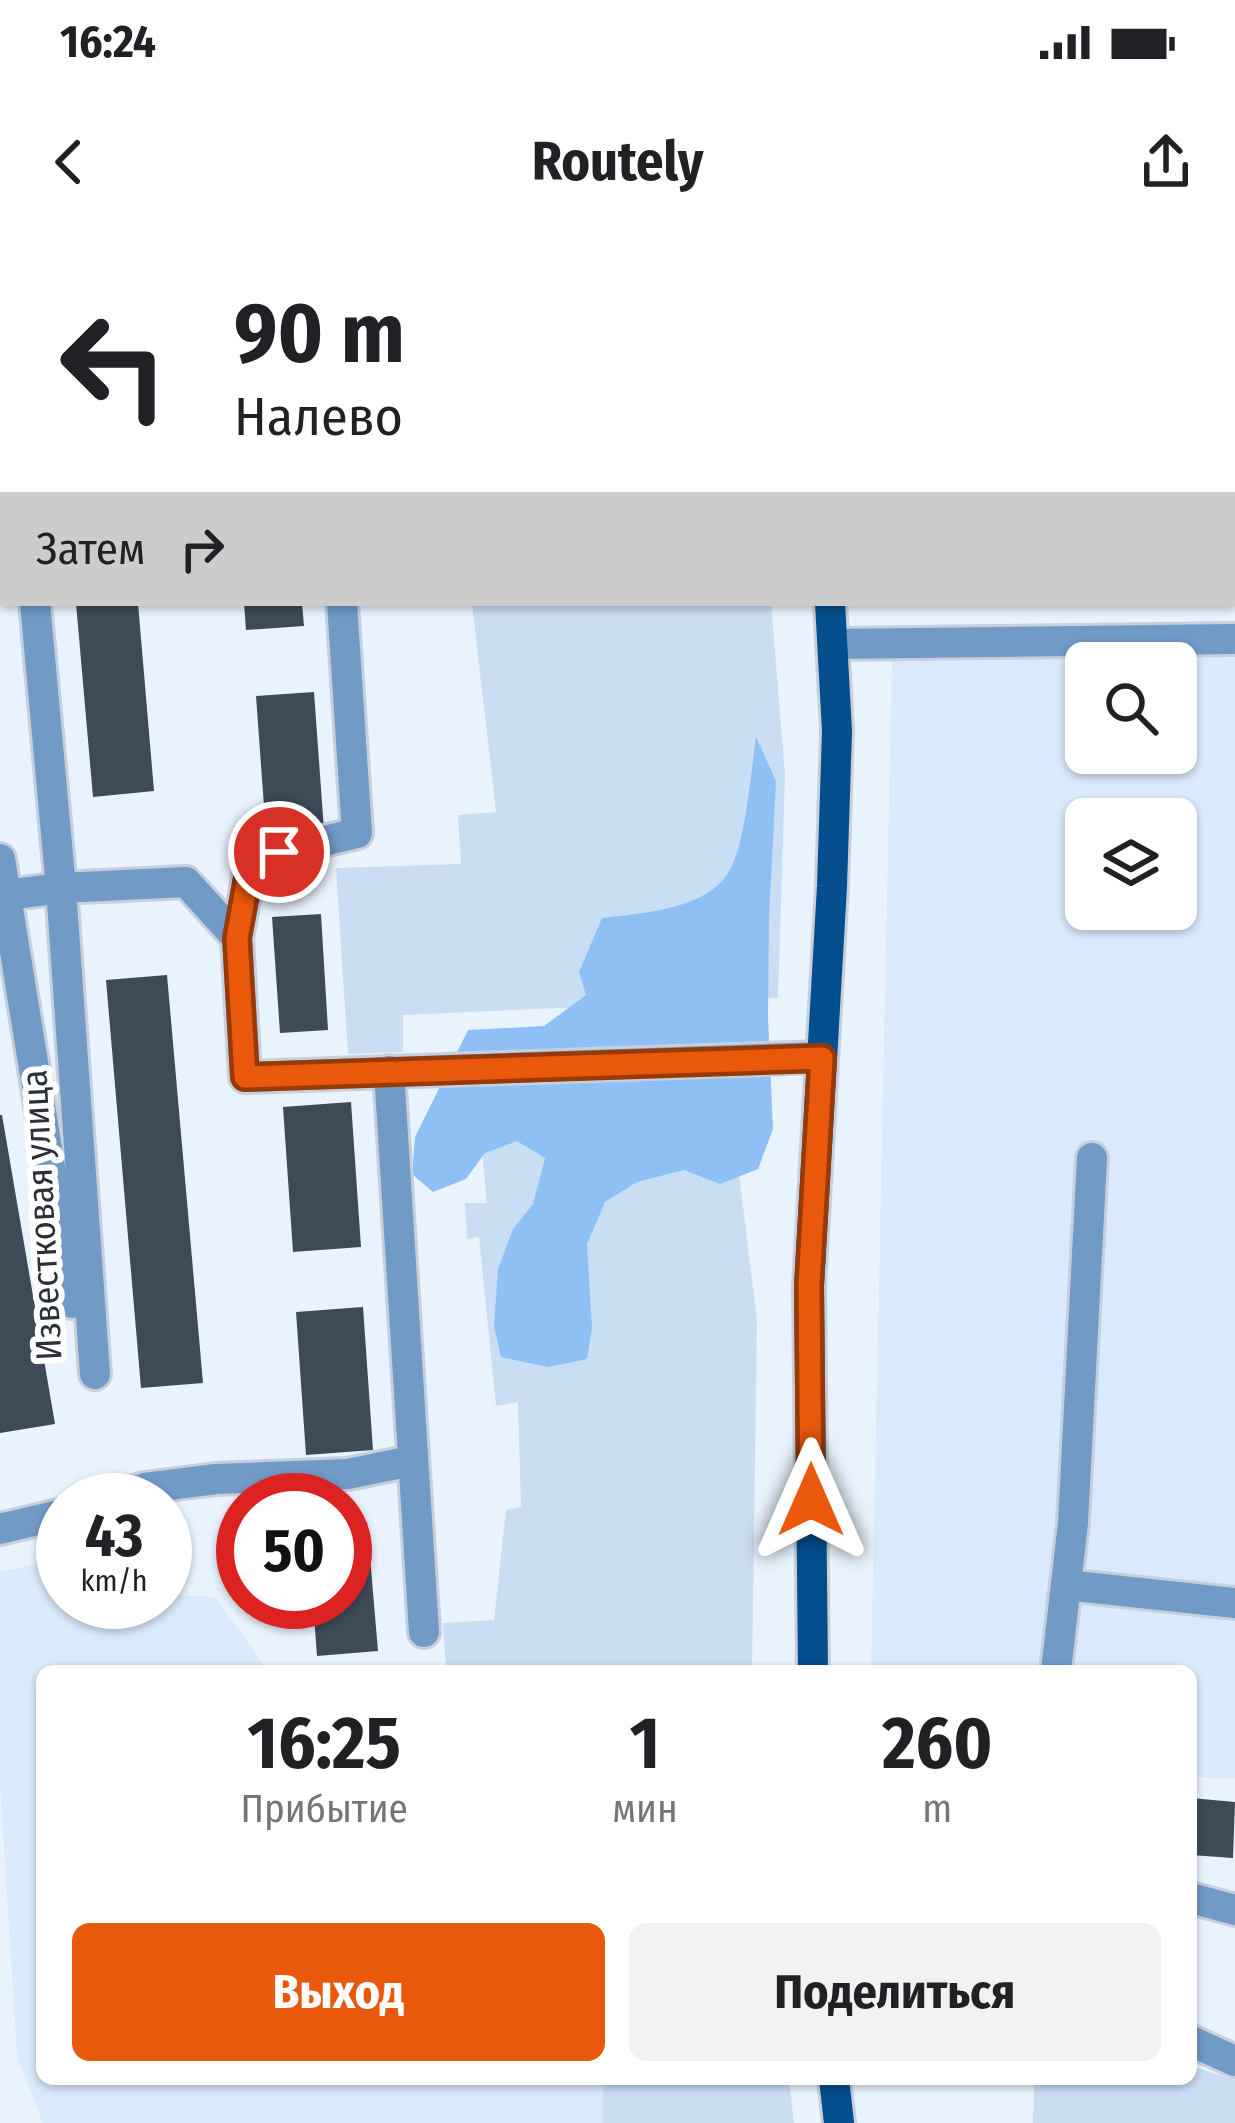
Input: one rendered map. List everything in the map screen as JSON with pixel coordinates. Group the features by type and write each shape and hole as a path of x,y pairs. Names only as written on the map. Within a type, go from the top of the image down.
{"main road":[{"path":"813,1665 809,1286 836,753 830,606"},
{"path":"835,2085 838,2123"}],"street":[{"name":"Известковая улица","path":"0,859 83,1370 94,1374 61,888 35,606"},
{"path":"342,606 357,832 279,852 248,878 237,938 245,1077 822,1058"},
{"path":"833,644 1235,639"},
{"path":"6,895 186,882 237,938"},
{"path":"389,1071 424,1632"},
{"path":"1057,1665 1073,1522 1092,1158"},
{"path":"192,1482 348,1474 412,1461"},
{"path":"0,1529 36,1520"},
{"path":"1066,1585 1235,1603"},
{"path":"1197,1900 1235,1910"},
{"path":"1197,2044 1235,2061"}],"shaded area":[{"path":"472,606 771,606 785,775 778,998 403,1015 403,1052 348,1054 336,868 461,864 458,815 496,812"},
{"path":"1235,636 1235,1779 1197,1777 1197,1665 871,1665 892,654 1065,645 1065,774 1197,774 1197,642 1121,642"},
{"path":"756,737 776,781 768,1017 773,1129 758,1169 720,1184 684,1170 637,1182 605,1202 587,1244 592,1328 587,1359 548,1367 501,1357 494,1326 498,1269 513,1229 533,1204 545,1158 517,1141 485,1153 466,1179 433,1192 412,1174 415,1137 468,1030 544,1026 586,995 579,972 602,918 674,907 708,893 721,882 741,840"},
{"path":"728,1084 757,1321 752,1665 446,1665 443,1623 494,1620 506,1510 521,1507 518,1402 496,1406 479,1237 467,1239 465,1203 487,1203 477,1101"},
{"path":"36,1564 36,1629 192,1629 192,1596 215,1597 216,1629 238,1629 265,1665 36,1665 36,2085 603,2085 603,2123 43,2123 17,2057 0,1784 0,1572"},
{"path":"1197,2068 1235,2080 1235,2123 1033,2123 1034,2085 1197,2085"},
{"path":"603,2085 790,2085 794,2123 603,2123"}],"building":[{"path":"76,606 138,606 154,791 93,797"},
{"path":"244,606 302,606 304,626 246,630"},
{"path":"314,692 324,830 266,834 256,696"},
{"path":"321,914 328,1030 280,1033 272,917"},
{"path":"167,975 203,1383 141,1388 106,980"},
{"path":"351,1102 361,1247 293,1252 283,1107"},
{"path":"0,1115 55,1424 0,1433"},
{"path":"363,1307 373,1450 306,1455 296,1312"},
{"path":"372,1581 378,1651 317,1656 315,1629 372,1629"},
{"path":"1197,1799 1235,1802 1233,1858 1197,1855"}],"route":[{"path":"279,852 248,878 237,938 245,1077 822,1058 809,1286 811,1500"}]}
